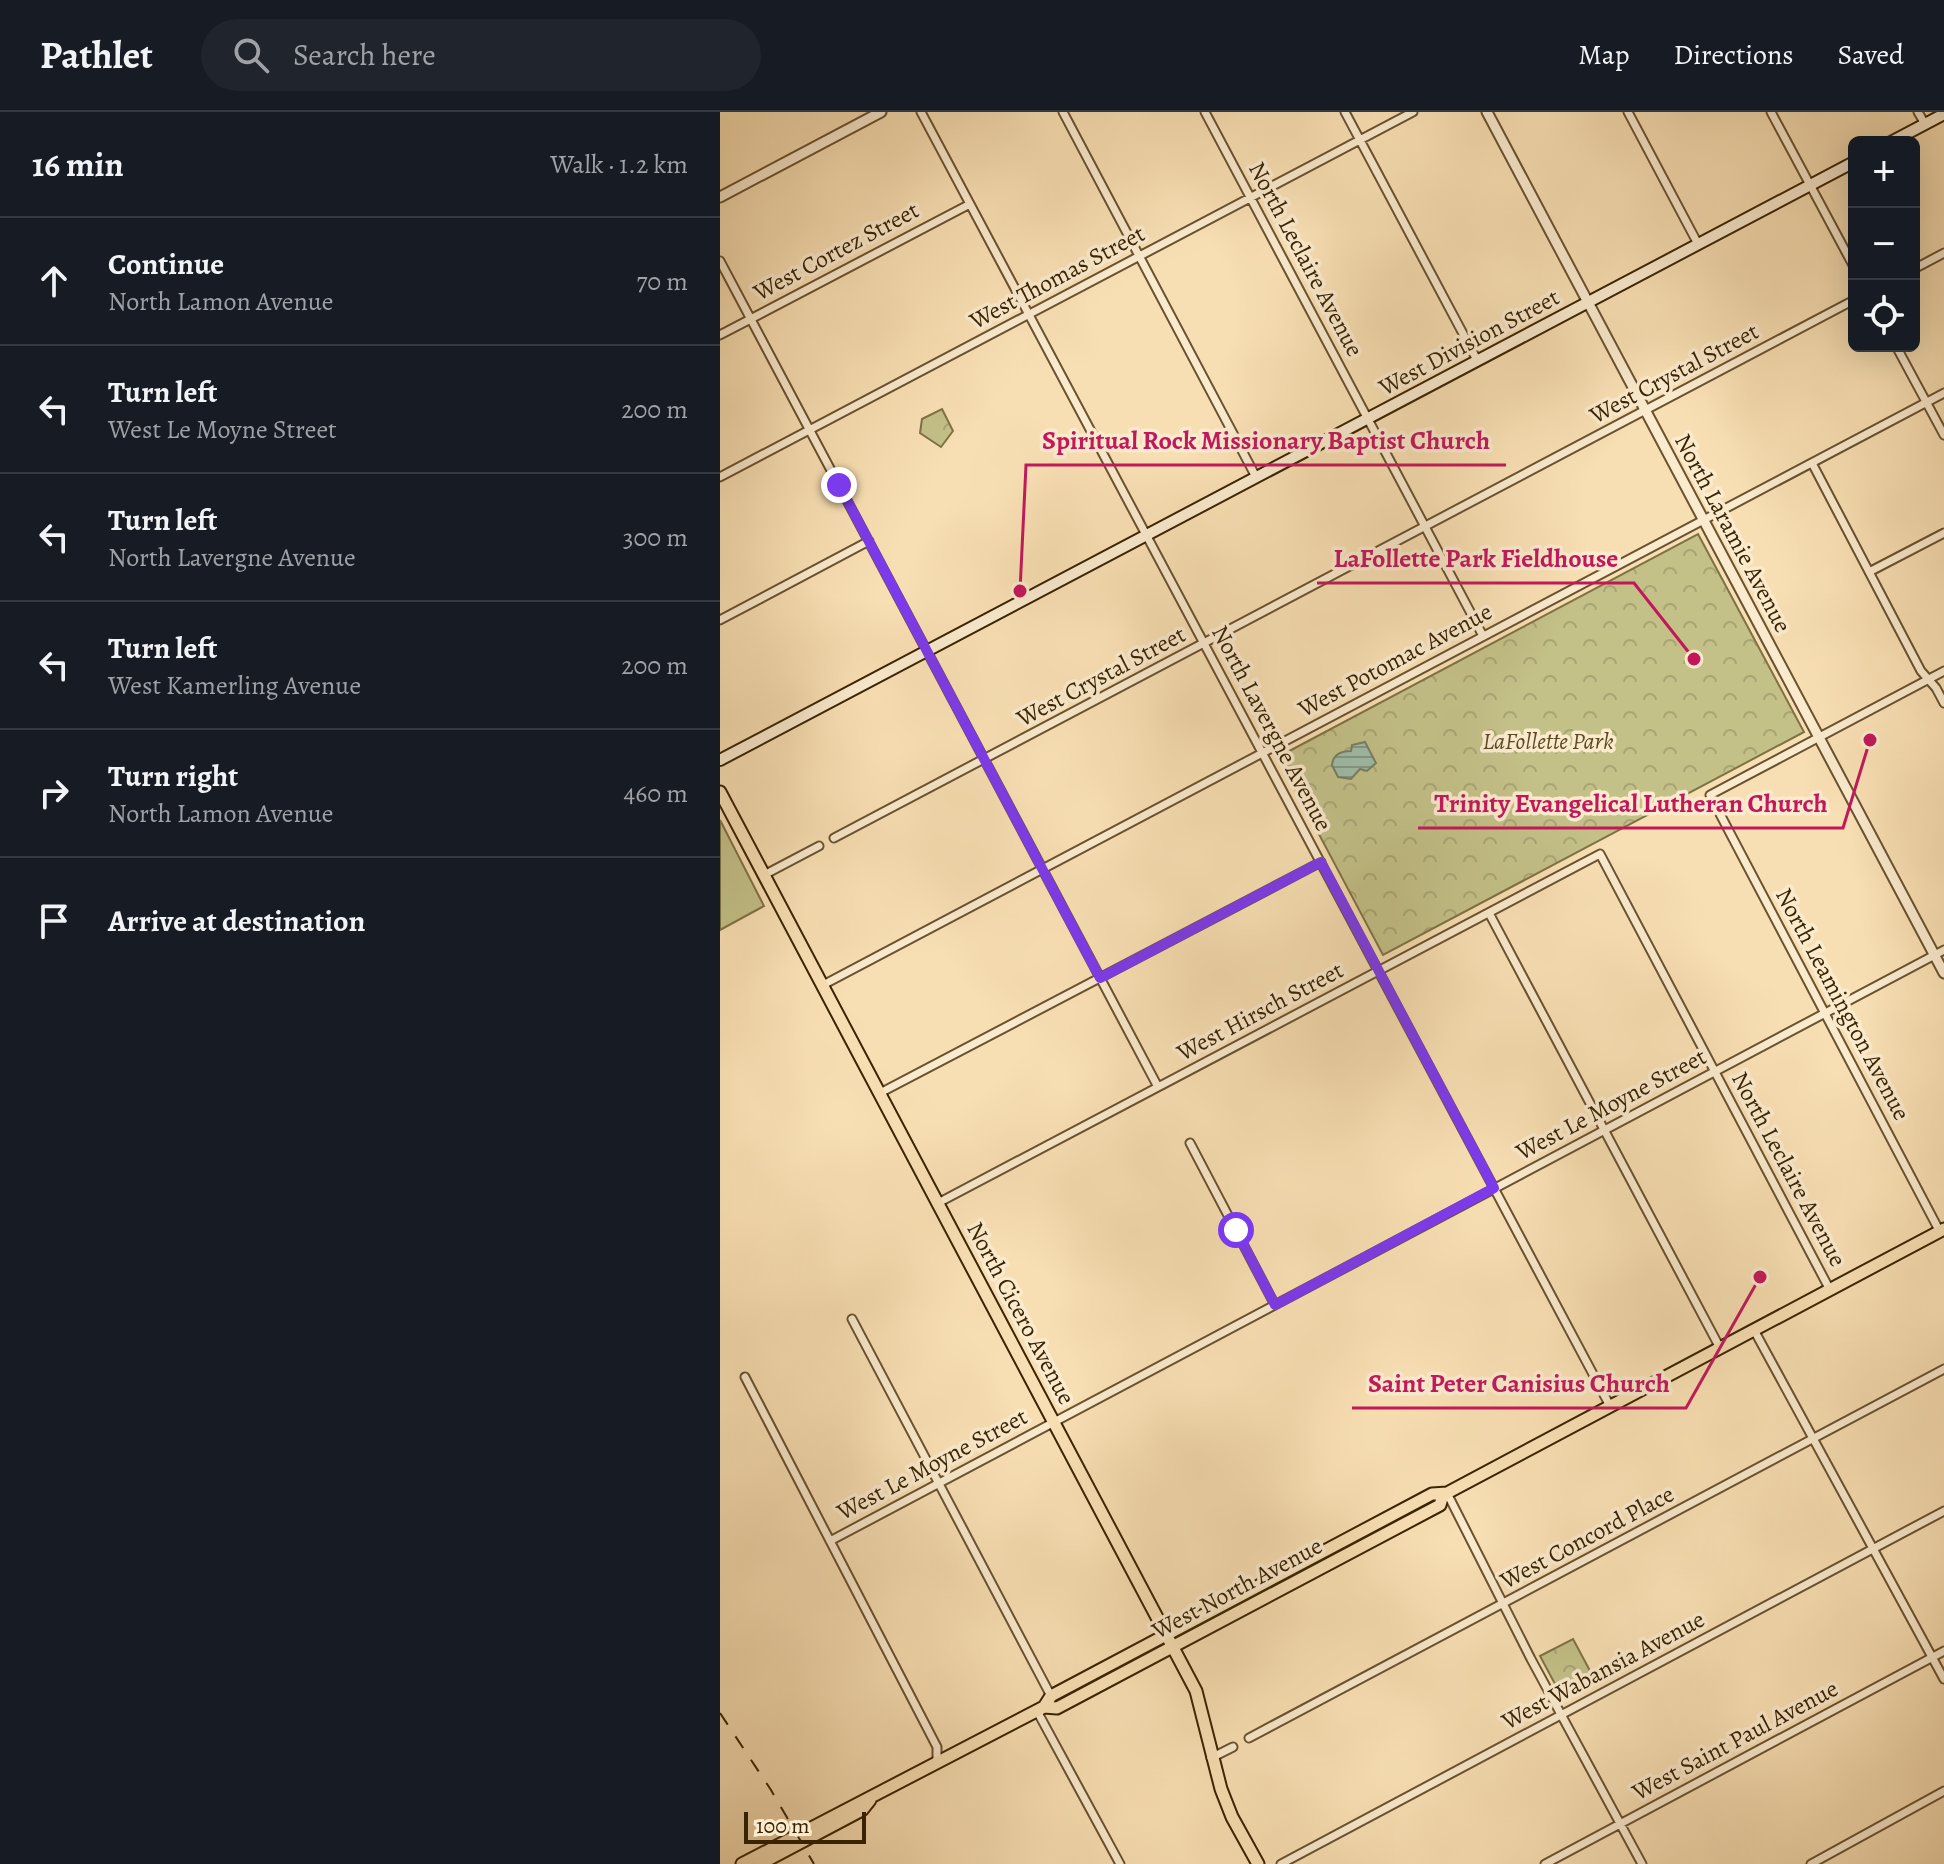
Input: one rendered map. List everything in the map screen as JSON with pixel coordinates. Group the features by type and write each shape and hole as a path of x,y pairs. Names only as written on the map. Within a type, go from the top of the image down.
{"main road":[{"path":"1902,136 1944,114"},
{"name":"West Division Street","path":"720,760 1848,165"},
{"name":"North Cicero Avenue","path":"720,792 1198,1696 1211,1758 1232,1817 1258,1864"},
{"name":"West North Avenue","path":"742,1864 858,1802 870,1800 1167,1635 1432,1494 1445,1494 1942,1230"},
{"name":"West North Avenue","path":"1044,1705 1057,1708 1173,1647 1440,1505 1445,1494"},
{"name":"West North Avenue","path":"760,1864 862,1810 870,1800"}],"street":[{"path":"720,197 881,112"},
{"name":"North Lavergne Avenue","path":"921,112 1610,1406"},
{"path":"1063,112 1256,477"},
{"name":"North Leclaire Avenue","path":"1205,112 1483,636"},
{"path":"1345,112 1477,360"},
{"name":"West Thomas Street","path":"720,477 1413,112"},
{"name":"North Laramie Avenue","path":"1487,112 1944,973"},
{"path":"1628,112 1698,244"},
{"path":"1771,112 1848,256"},
{"path":"1918,112 1925,124"},
{"name":"West Cortez Street","path":"720,335 970,204"},
{"path":"1920,266 1944,253"},
{"path":"720,261 1158,1087"},
{"name":"West Crystal Street","path":"834,838 1848,303"},
{"path":"1899,352 1944,435"},
{"name":"West Potomac Avenue","path":"823,985 1944,393"},
{"path":"1812,463 1921,671 1944,703"},
{"path":"1869,572 1944,533"},
{"path":"720,620 869,541"},
{"path":"1819,737 1944,671"},
{"name":"North Leamington Avenue","path":"1819,737 1710,795 1942,1230"},
{"path":"764,875 819,846"},
{"name":"North Leclaire Avenue","path":"1600,854 1830,1290"},
{"name":"West Hirsch Street","path":"938,1203 1600,854"},
{"path":"880,1093 1321,862"},
{"path":"1489,913 1720,1348"},
{"name":"West Le Moyne Street","path":"830,1541 1944,950"},
{"path":"1190,1143 1275,1305"},
{"path":"852,1319 940,1483 1120,1864"},
{"path":"1754,1330 1944,1679"},
{"name":"West Concord Place","path":"1249,1738 1944,1369"},
{"path":"745,1377 936,1745 937,1764"},
{"path":"1445,1494 1642,1864"},
{"name":"West Wabansia Avenue","path":"1281,1864 1944,1511"},
{"name":"West Saint Paul Avenue","path":"1545,1864 1944,1651"},
{"path":"1211,1758 1233,1747"},
{"path":"1811,1864 1944,1791"}],"green space":[{"path":"942,409 953,431 941,447 920,433 922,419"},
{"name":"LaFollette Park","path":"1698,534 1804,732 1383,955 1278,757"},
{"path":"720,820 764,906 720,930"},
{"path":"1573,1639 1596,1682 1563,1699 1540,1656"}],"shaded area":[{"path":"1365,742 1376,763 1367,771 1360,769 1351,779 1338,777 1332,765 1336,756 1351,751 1352,745"}],"railway":[{"path":"720,1713 771,1790 814,1864"}],"place":[{"name":"Spiritual Rock Missionary Baptist Church","path":"1020,591"},
{"name":"LaFollette Park Fieldhouse","path":"1694,659"},
{"name":"Trinity Evangelical Lutheran Church","path":"1870,740"},
{"name":"Saint Peter Canisius Church","path":"1760,1277"}],"route":[{"path":"839,485 1100,978 1321,862 1494,1188 1275,1305 1236,1230"}]}
